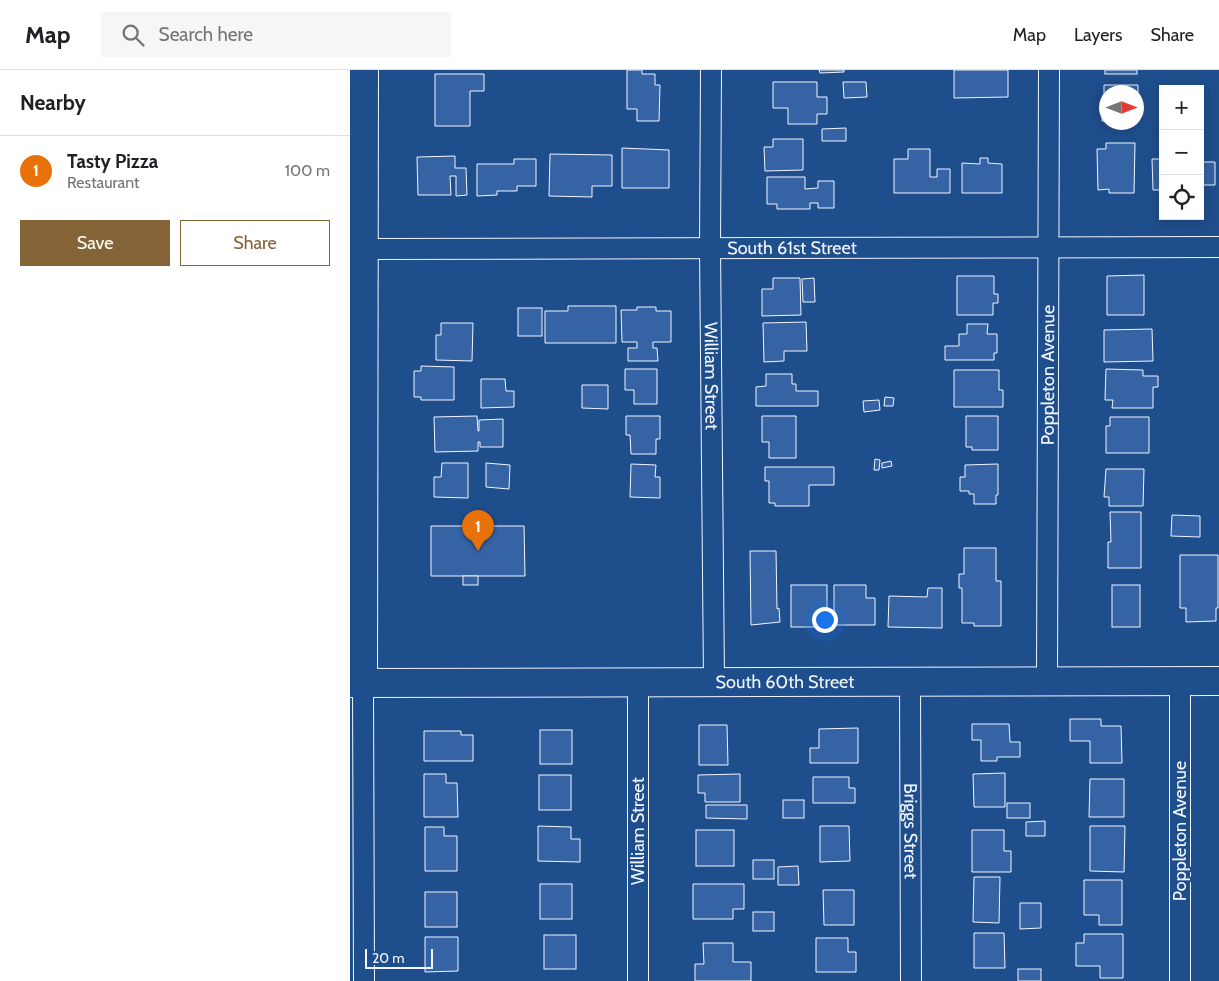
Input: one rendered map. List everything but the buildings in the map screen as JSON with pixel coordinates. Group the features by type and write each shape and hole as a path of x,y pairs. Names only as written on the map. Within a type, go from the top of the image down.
{"main road":[{"path":"356,683 364,249 364,70"},
{"name":"South 60th Street","path":"356,683 1219,681"}],"street":[{"name":"William Street","path":"711,70 710,248 714,681"},
{"name":"Poppleton Avenue","path":"1047,681 1049,70"},
{"name":"South 61st Street","path":"364,249 1219,247"},
{"name":"William Street","path":"638,681 638,981"},
{"name":"Briggs Street","path":"910,681 911,981"},
{"name":"Poppleton Avenue","path":"1180,681 1180,981"},
{"path":"356,683 364,981"}],"place":[{"name":"Tasty Pizza","path":"478,551"}]}
